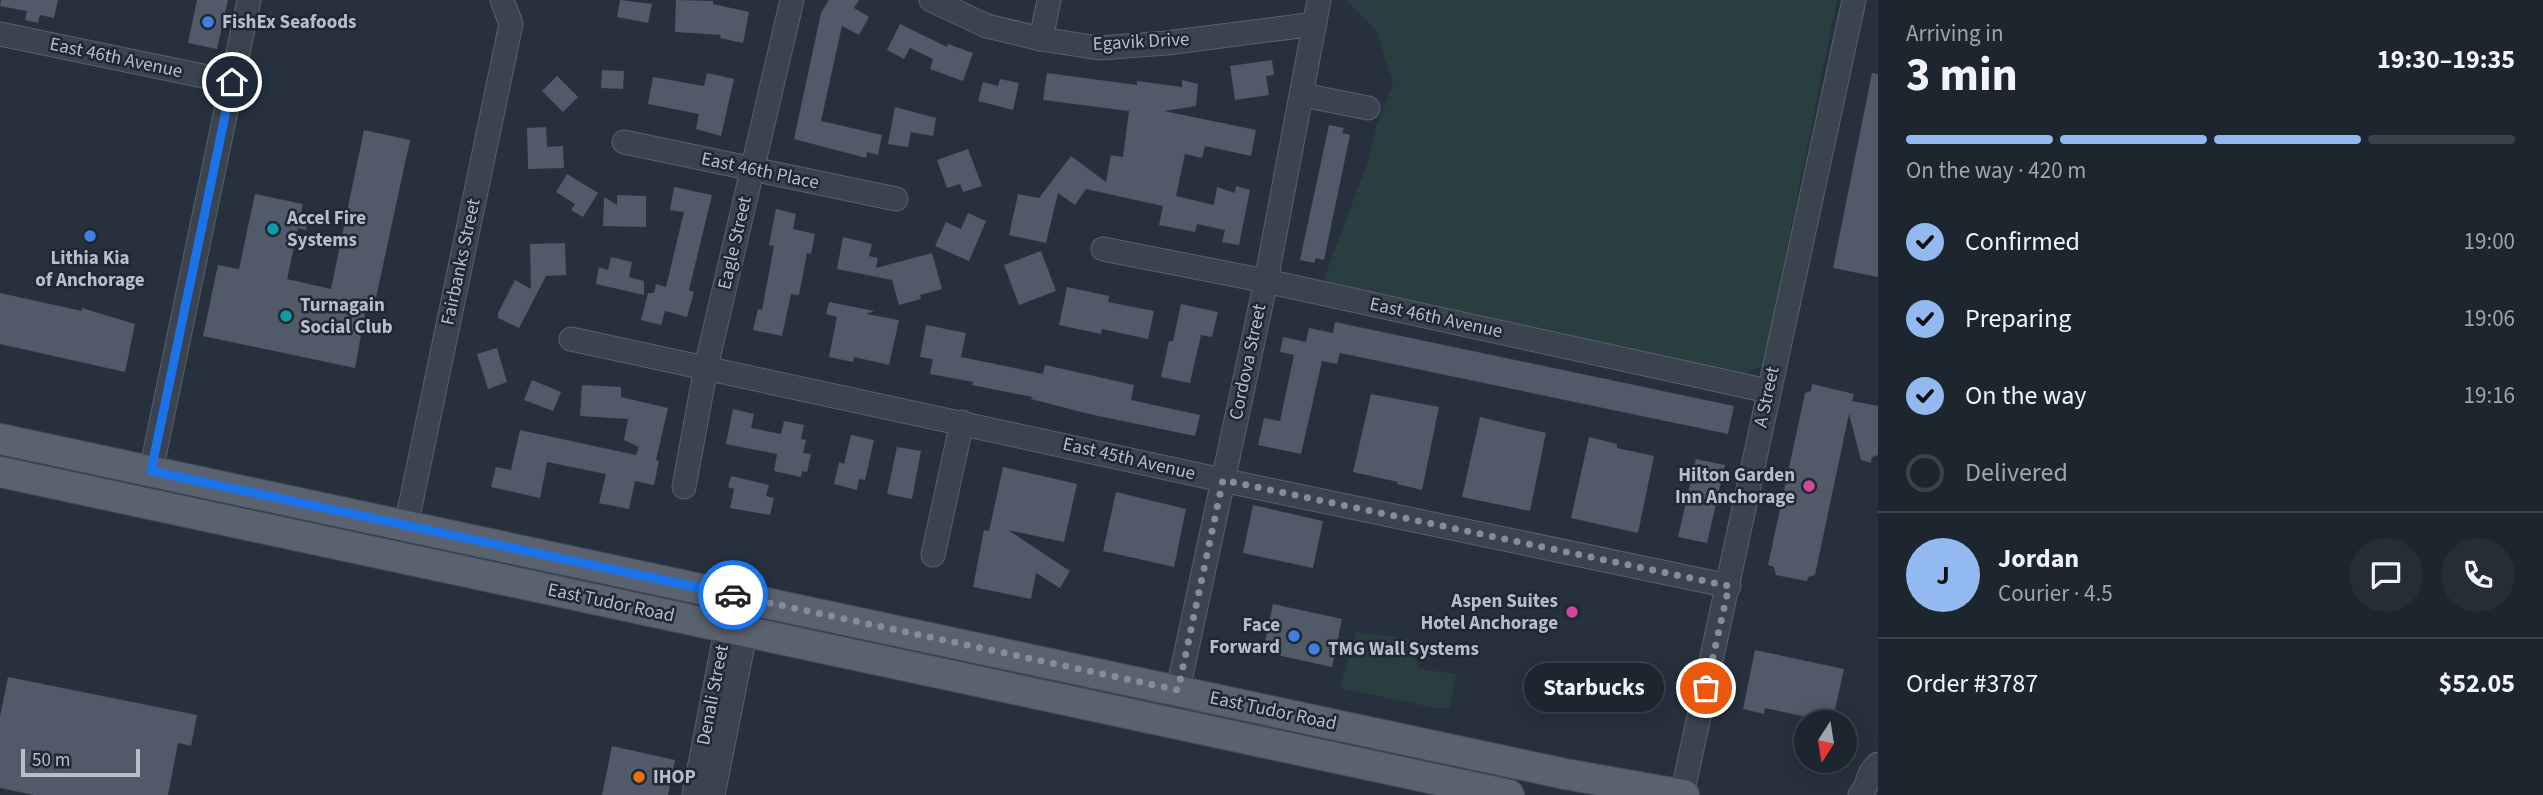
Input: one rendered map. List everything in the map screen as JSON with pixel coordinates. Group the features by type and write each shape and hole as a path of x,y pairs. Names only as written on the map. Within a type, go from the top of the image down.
{"main road":[{"name":"East Tudor Road","path":"0,439 1564,774 1683,795"},
{"name":"East Tudor Road","path":"0,472 1509,795"},
{"path":"1327,755 1346,739 1496,773 1564,774"}],"street":[{"path":"151,471 249,0"},
{"name":"Fairbanks Street","path":"406,526 511,24 502,0"},
{"name":"Eagle Street","path":"684,487 706,367 792,0"},
{"name":"Egavik Drive","path":"931,0 987,26 1041,39 1100,48 1167,43 1315,24"},
{"path":"1041,39 1049,0"},
{"name":"Cordova Street","path":"1171,722 1266,281 1319,0"},
{"name":"A Street","path":"1683,795 1854,0"},
{"name":"East 46th Avenue","path":"0,34 232,82"},
{"path":"1303,95 1367,108"},
{"name":"East 46th Place","path":"624,142 896,199"},
{"name":"East 46th Avenue","path":"1103,250 1266,281 1768,391"},
{"name":"East 45th Avenue","path":"571,339 1729,586"},
{"path":"933,555 962,422"},
{"name":"Denali Street","path":"694,795 743,597"},
{"name":"Denali Street","path":"713,795 736,630"},
{"path":"1860,795 1865,791 1868,772 1878,764"}],"green space":[{"path":"1346,0 1837,0 1763,366 1742,374 1327,286 1324,279 1369,159 1375,130 1393,84 1377,32"},
{"path":"1356,632 1410,639 1419,669 1456,674 1450,708 1435,708 1340,688"}],"building":[{"path":"1,0 58,0 54,18 40,15 38,23 25,20 27,11 0,6"},
{"name":"FishEx Seafoods","path":"197,0 228,0 217,49 188,43"},
{"path":"620,0 652,4 648,23 617,17"},
{"path":"676,0 713,1 713,4 749,12 743,43 720,38 721,35 675,32"},
{"path":"829,0 859,0 854,8 869,17 859,35 842,26 821,121 882,135 878,155 867,152 866,158 794,139 821,13"},
{"path":"900,24 947,47 948,44 973,53 963,81 930,69 933,59 910,48 904,59 887,50"},
{"path":"1272,60 1274,75 1266,76 1269,95 1235,100 1230,66"},
{"path":"602,70 624,71 623,89 601,88"},
{"path":"707,73 734,79 721,136 696,129 699,114 648,104 653,77 704,86"},
{"path":"1047,73 1137,85 1137,81 1182,87 1182,80 1198,84 1196,106 1164,111 1256,130 1251,156 1205,146 1202,158 1185,154 1176,196 1214,205 1217,187 1235,193 1236,186 1250,190 1239,245 1222,242 1225,230 1197,224 1195,232 1159,225 1163,206 1086,189 1075,205 1058,193 1046,243 1009,235 1018,194 1039,198 1071,156 1106,182 1111,155 1123,157 1129,111 1043,100"},
{"path":"1872,73 1878,74 1878,277 1833,268"},
{"path":"557,76 578,97 563,112 542,91"},
{"path":"1000,79 1019,83 1013,110 978,101 983,82 998,86"},
{"path":"895,107 936,118 933,136 911,132 908,147 888,144"},
{"path":"1329,125 1344,128 1342,133 1350,135 1324,260 1316,258 1314,263 1300,260"},
{"path":"546,127 547,147 563,146 564,168 528,169 527,128"},
{"path":"364,130 410,140 376,298 368,297 355,368 203,336 218,265 239,269 255,194 303,204 300,216 308,218 306,230 298,228 287,279 331,289"},
{"path":"968,149 982,186 963,192 960,184 947,188 937,160"},
{"path":"567,174 598,193 583,217 571,210 575,204 556,192"},
{"path":"674,187 712,195 689,290 694,292 687,317 665,311 661,325 641,320 648,293 654,293 656,284 666,287 684,212 670,210"},
{"path":"617,195 646,196 646,227 603,226 604,197 617,205"},
{"path":"776,209 796,214 793,229 815,234 811,254 807,253 799,295 791,294 782,336 753,330 758,309 762,310 774,246 769,245"},
{"path":"968,213 986,221 969,261 935,246 946,222 961,229"},
{"path":"843,237 872,244 869,256 878,258 876,268 932,253 942,289 899,305 892,280 837,269"},
{"path":"565,243 566,275 546,276 519,328 498,318 515,280 531,289 530,244"},
{"path":"1041,251 1056,291 1019,305 1004,265"},
{"path":"611,257 632,262 629,277 644,281 644,295 596,284 599,267 608,270"},
{"path":"1067,287 1109,296 1108,302 1154,311 1148,339 1102,329 1101,334 1059,325"},
{"name":"Lithia Kia of Anchorage","path":"0,293 82,311 82,308 135,324 125,372 0,344"},
{"path":"829,302 874,311 866,314 899,320 889,365 854,357 853,362 829,357 837,317 826,314"},
{"path":"1181,304 1218,312 1212,337 1201,335 1190,383 1161,377"},
{"path":"1335,322 1734,406 1728,434 1340,353 1337,364 1322,361 1301,454 1258,445 1264,418 1280,421 1294,355 1280,352 1283,337 1306,342 1309,328 1333,333"},
{"path":"926,325 966,333 961,357 1043,374 1045,365 1134,385 1131,400 1200,415 1195,436 1089,414 1031,399 1032,397 972,385 973,382 930,374 933,359 920,357"},
{"path":"497,348 507,382 488,389 477,354"},
{"path":"532,380 561,392 553,411 524,400"},
{"name":"Hilton Garden Inn Anchorage","path":"1812,384 1854,394 1852,401 1878,406 1878,455 1872,457 1871,463 1861,460 1849,414 1815,575 1808,577 1807,581 1776,575 1774,567 1768,565 1805,393 1811,391"},
{"path":"582,385 621,387 621,397 668,408 656,460 659,461 654,485 635,481 629,509 599,503 606,474 547,462 540,498 491,487 496,467 511,470 520,430 636,455 639,447 624,440 628,419 580,416"},
{"path":"1371,394 1439,407 1422,490 1353,472"},
{"path":"733,409 754,414 751,428 781,434 784,421 804,425 801,439 806,440 803,453 811,454 807,472 802,471 801,477 774,471 777,454 726,444"},
{"path":"1480,417 1546,433 1530,511 1462,497"},
{"path":"851,435 874,440 865,480 859,479 857,490 834,484 839,462 844,464"},
{"path":"1589,437 1617,444 1617,448 1654,456 1638,533 1571,518"},
{"path":"897,447 921,451 912,499 887,494"},
{"path":"1696,459 1725,465 1707,543 1678,537"},
{"path":"1003,467 1077,484 1064,542 1008,530 1070,571 1060,588 1036,573 1031,599 973,587 984,530 989,531"},
{"path":"731,476 769,485 766,496 774,498 770,515 730,508 734,489 728,487"},
{"path":"1116,492 1186,509 1174,567 1103,551"},
{"path":"1253,505 1323,521 1313,568 1243,553"},
{"path":"1273,604 1342,619 1332,667 1263,652"},
{"path":"1755,650 1844,669 1835,710 1794,710 1794,714 1765,708 1764,714 1743,709"},
{"path":"8,677 197,715 191,746 178,743 168,795 34,795 0,788 0,717"},
{"name":"IHOP","path":"612,746 675,760 668,795 602,795"}],"way so far":[{"path":"733,595 1178,690 1223,480 1729,586 1706,688"}],"place":[{"name":"FishEx Seafoods","path":"208,22"},
{"name":"Accel Fire Systems","path":"273,229"},
{"name":"Lithia Kia of Anchorage","path":"90,236"},
{"name":"Turnagain Social Club","path":"286,316"},
{"name":"Hilton Garden Inn Anchorage","path":"1809,486"},
{"name":"Aspen Suites Hotel Anchorage","path":"1572,612"},
{"name":"Face Forward","path":"1294,636"},
{"name":"TMG Wall Systems","path":"1314,649"},
{"name":"Starbucks","path":"1706,688"},
{"name":"IHOP","path":"639,777"}],"route":[{"path":"232,82 151,471 733,595"}]}
